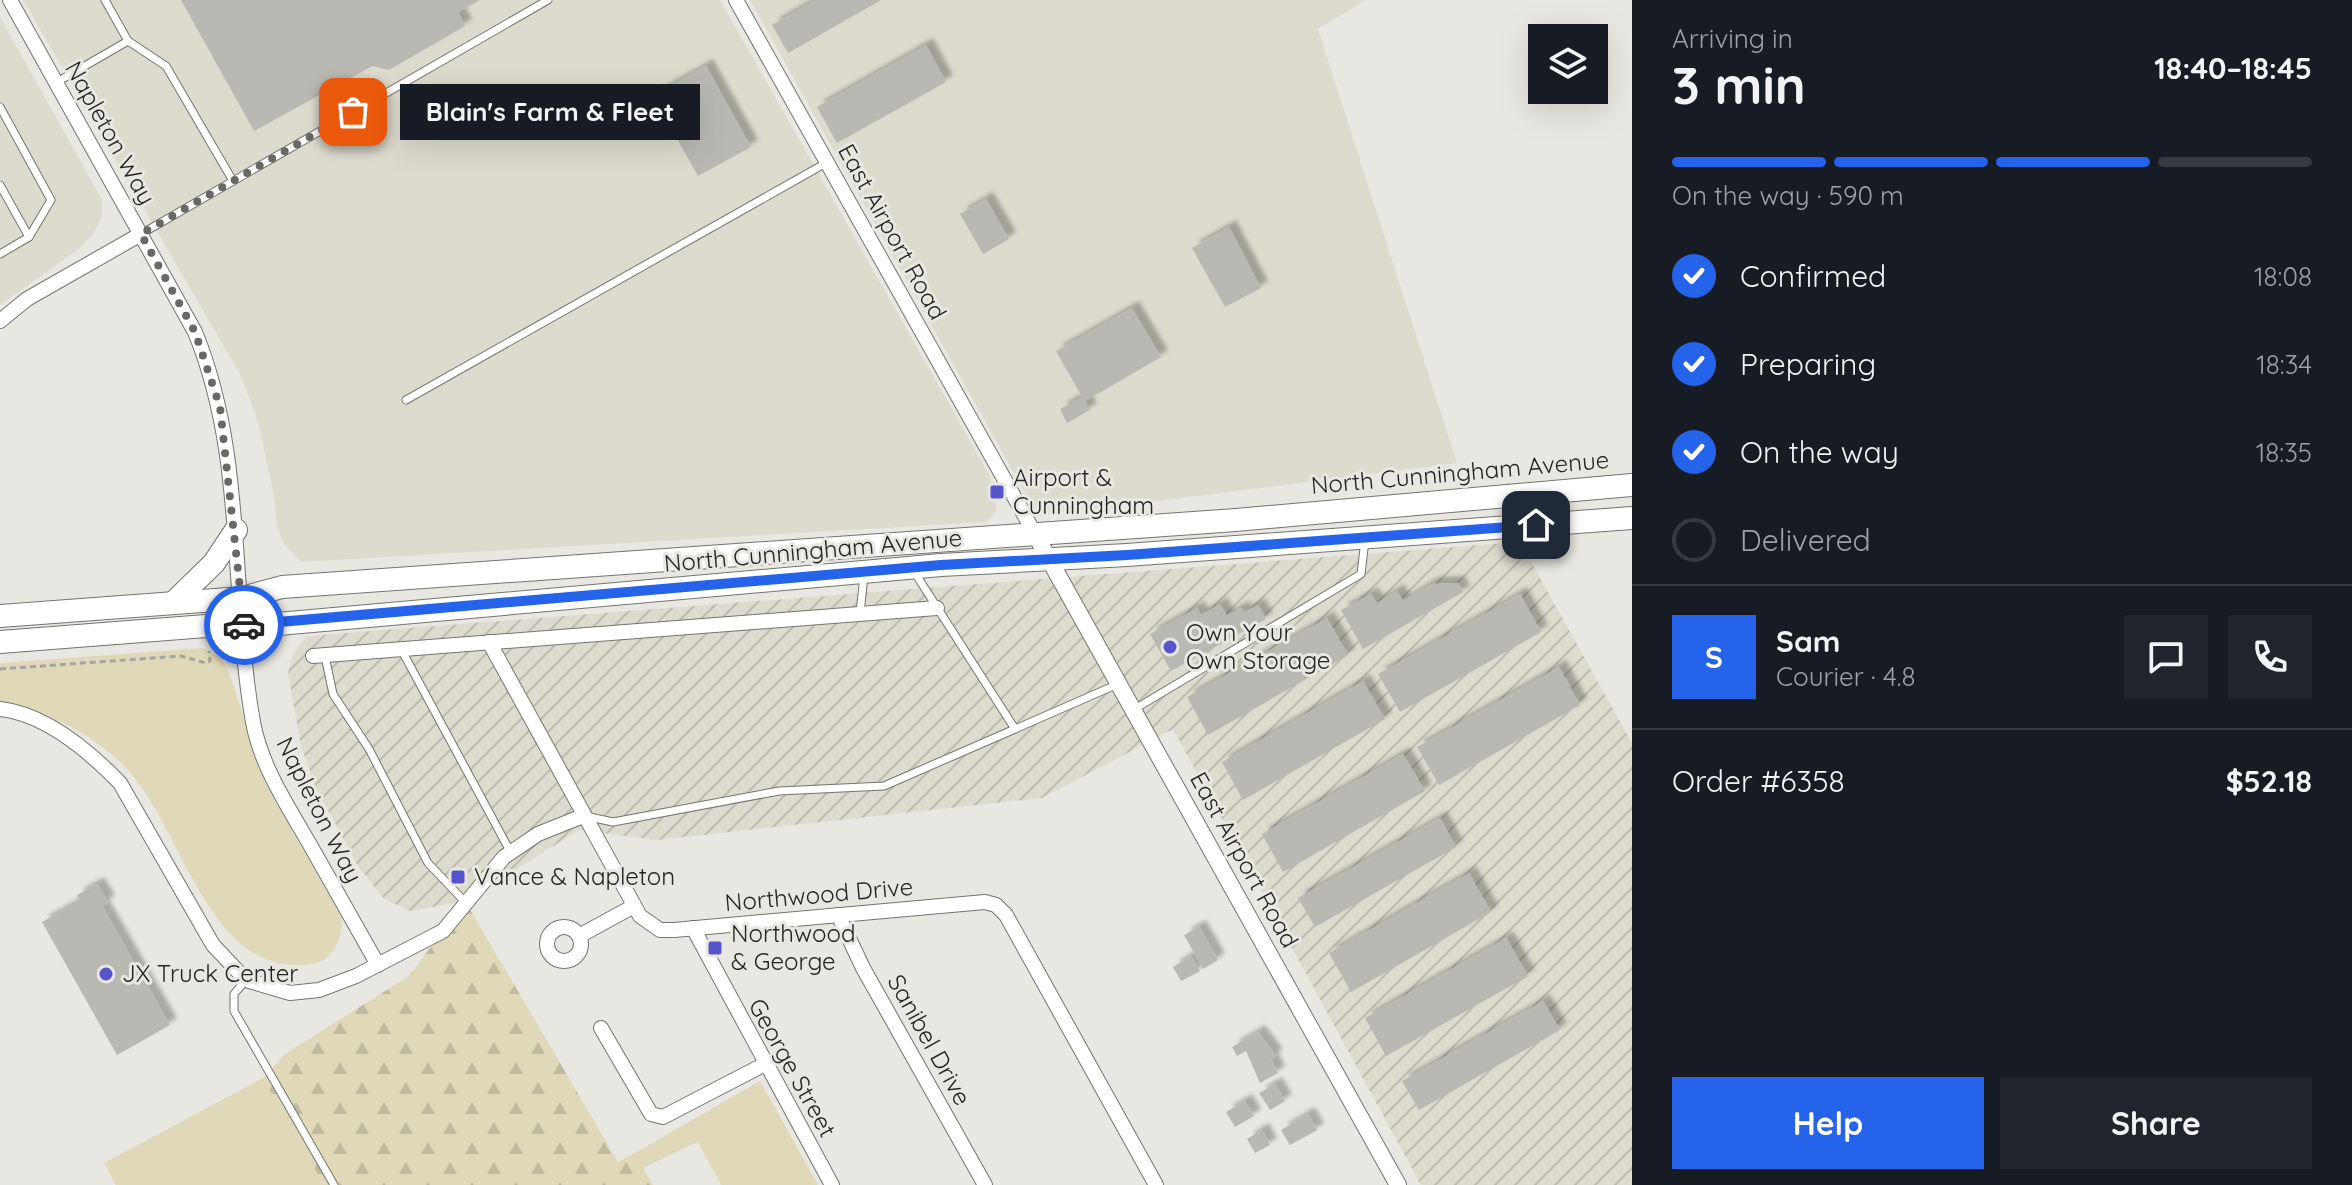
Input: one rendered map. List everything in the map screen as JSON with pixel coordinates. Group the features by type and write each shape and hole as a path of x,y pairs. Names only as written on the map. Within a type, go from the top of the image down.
{"main road":[{"name":"North Cunningham Avenue","path":"0,642 206,626 244,627 912,568 1365,538 1535,509 1632,485"},
{"name":"North Cunningham Avenue","path":"0,616 242,598 282,587 1236,520 1535,509 1632,518"},
{"path":"173,603 214,563 236,530"}],"street":[{"name":"Napleton Way","path":"10,0 195,332 208,364 220,407 236,530 253,722 264,760 378,965"},
{"name":"East Airport Road","path":"736,0 1398,1185"},
{"path":"0,321 27,299 141,234"},
{"path":"319,656 937,608"},
{"name":"Northwood Drive","path":"489,642 634,906 650,925 660,930 985,902 996,905 1006,915 1156,1185"},
{"path":"0,709 37,721 69,738 120,783 213,945 246,980 290,993 319,990 378,965 443,931 511,852 538,834 583,816"},
{"path":"579,936 634,906"},
{"name":"Sanibel Drive","path":"838,915 863,968 985,1185"},
{"name":"George Street","path":"693,928 832,1185"},
{"path":"601,1028 651,1114 663,1117 765,1064"}],"lane":[{"path":"105,0 128,41 166,66 233,181"},
{"path":"141,234 548,0"},
{"path":"57,82 128,41"},
{"path":"0,107 51,200 29,237 0,254"},
{"path":"406,400 826,163"},
{"path":"0,185 29,237"},
{"path":"1133,710 1361,574 1365,538"},
{"path":"912,568 1015,729"},
{"path":"860,613 864,574"},
{"path":"401,649 511,852"},
{"path":"319,656 333,694 369,749 428,863 467,905"},
{"path":"583,816 613,822 779,791 884,786 1118,684"},
{"path":"246,980 234,994 234,1011 334,1185"}],"path":[{"path":"0,669 181,656 206,663 210,661 209,651"}],"shaded area":[{"path":"23,0 720,0 990,476 997,510 986,522 302,562 284,545 277,527 273,490 258,422 241,376"},
{"path":"750,0 1366,0 1318,29 1457,463 1038,516"},
{"path":"0,17 102,200 102,217 93,234 76,251 0,305"},
{"path":"1520,542 1632,743 1632,1185 1421,1185 1173,729 1042,798 657,840 579,830 465,901 410,911 384,899 358,866 316,788 301,746 288,673 294,652 307,636"}],"green space":[{"path":"203,648 221,658 229,672 266,785 342,918 336,947 320,962 293,965 263,958 237,941 216,916 146,793 127,769 99,744 69,726 0,702 0,663"},
{"path":"465,901 618,1162 635,1153 653,1185 324,1185 263,1078 285,1054 409,976"},
{"path":"263,1078 324,1185 116,1185 104,1163"},
{"path":"760,1081 818,1185 721,1185 698,1142 643,1168 635,1153"}],"building":[{"path":"181,0 480,0 458,12 465,26 389,70 372,66 254,131"},
{"path":"816,0 881,0 788,53 772,25"},
{"path":"926,45 946,82 837,143 817,107"},
{"path":"706,66 751,147 698,176 653,96"},
{"path":"986,199 1009,239 983,254 960,214"},
{"path":"1229,227 1261,288 1225,307 1192,248"},
{"path":"1132,308 1161,357 1085,401 1090,410 1067,423 1060,409 1082,397 1056,351"},
{"path":"1458,583 1463,592 1363,649 1341,610 1371,594 1377,603 1397,591 1403,601 1432,584"},
{"path":"1520,594 1541,632 1400,712 1378,674"},
{"path":"1220,604 1227,616 1241,608 1244,612 1258,605 1266,619 1171,671 1150,634 1197,608 1201,615"},
{"path":"1327,618 1348,655 1208,735 1187,697"},
{"path":"1559,667 1580,705 1439,785 1417,747"},
{"path":"1363,681 1385,719 1243,800 1222,762"},
{"path":"1403,754 1425,791 1283,872 1262,834"},
{"path":"1440,818 1456,847 1315,927 1298,898"},
{"path":"1469,873 1491,912 1351,992 1329,953"},
{"name":"JX Truck Center","path":"97,884 108,902 102,906 170,1025 117,1055 42,922 80,901 77,895"},
{"path":"1199,927 1218,960 1203,969 1184,935"},
{"path":"1506,938 1528,976 1386,1056 1365,1018"},
{"path":"1191,956 1200,971 1181,981 1173,967"},
{"path":"1543,1001 1560,1030 1419,1110 1402,1081"},
{"path":"1258,1032 1276,1056 1271,1059 1278,1073 1260,1083 1246,1051 1237,1056 1232,1047"},
{"path":"1275,1084 1285,1101 1270,1110 1259,1093"},
{"path":"1245,1101 1254,1116 1235,1127 1226,1112"},
{"path":"1308,1114 1317,1130 1290,1145 1281,1130"},
{"path":"1262,1130 1270,1145 1255,1153 1247,1139"}],"way so far":[{"path":"244,625 233,503 220,407 195,332 141,234 353,112"}],"place":[{"name":"Blain's Farm & Fleet","path":"353,112"},
{"name":"Airport & Cunningham","path":"997,492"},
{"name":"Own Your Own Storage","path":"1170,647"},
{"name":"Vance & Napleton","path":"458,877"},
{"name":"Northwood & George","path":"715,948"},
{"name":"JX Truck Center","path":"106,974"}],"route":[{"path":"244,625 941,565 1127,555 1536,525"}]}
